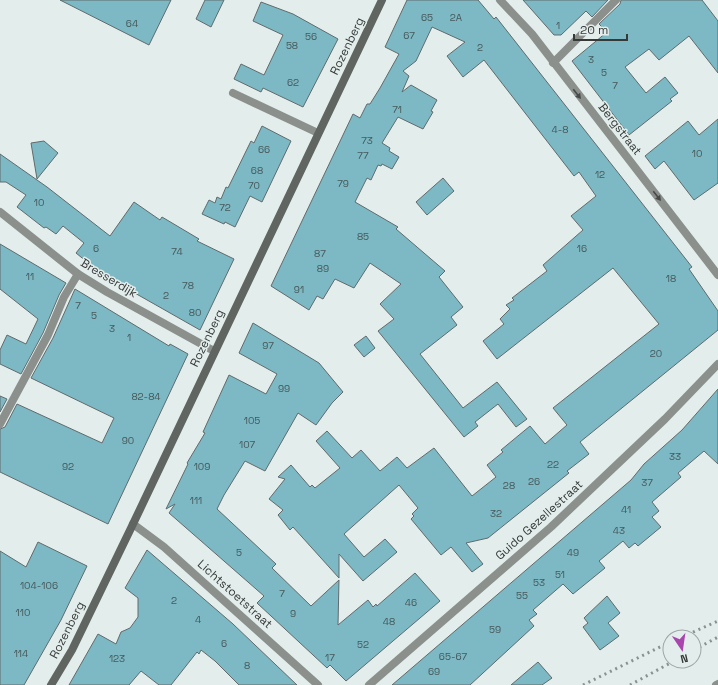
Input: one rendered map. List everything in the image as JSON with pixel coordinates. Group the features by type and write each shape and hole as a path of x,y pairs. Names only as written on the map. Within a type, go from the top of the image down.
{"main road":[{"name":"Rozenberg","path":"51,685 72,650 133,524 382,0"}],"street":[{"name":"Bergstraat","path":"500,0 532,34 718,275"},
{"path":"553,63 616,0"},
{"path":"233,93 318,133"},
{"name":"Bresserdijk","path":"0,212 78,274 214,352"},
{"path":"0,424 48,335 64,297 78,274"},
{"name":"Guido Gezellestraat","path":"369,685 551,527 665,419 718,364"},
{"name":"Lichtstoetstraat","path":"133,524 164,547 318,685"}],"building":[{"path":"60,0 171,0 149,45"},
{"path":"205,0 224,0 211,27 196,19"},
{"path":"407,0 478,0 494,19 496,17 692,267 689,269 718,311 718,330 580,442 589,454 567,471 569,473 488,538 466,543 483,564 472,572 451,547 441,555 411,519 414,516 412,514 418,508 399,485 344,534 364,557 385,539 397,552 363,581 339,554 339,578 293,527 290,530 278,515 283,510 269,499 285,479 278,477 291,465 310,487 312,485 315,488 340,468 316,441 327,431 352,458 361,450 380,471 397,457 407,468 434,448 472,496 496,477 487,465 503,452 501,450 530,426 545,444 567,425 553,408 659,324 613,268 497,359 483,341 504,324 500,319 510,309 506,305 514,300 512,298 547,271 543,265 583,230 571,216 596,196 579,172 574,176 484,60 463,77 447,56 465,42 432,27 416,61 403,71 409,76 402,92 411,85 437,100 431,111 433,112 423,129 398,117 382,143 390,148 389,151 399,157 392,169 382,164 381,166 378,165 371,180 367,178 355,202 398,227 396,229 445,271 439,277 463,307 451,317 457,325 420,354 463,408 497,382 527,419 516,427 498,404 475,422 478,426 464,437 378,331 394,319 380,304 401,284 370,263 354,288 335,279 323,299 317,296 309,310 271,286 353,114 360,118 367,104 370,104 380,88 399,54 385,47"},
{"path":"523,0 608,0 592,17 586,11 561,35 554,35"},
{"path":"621,0 702,0 718,21 718,73 689,36 659,60 649,49 625,67 646,93 665,77 678,93 670,99 672,101 629,135 572,61 607,32 599,24 620,4"},
{"path":"261,2 293,14 338,39 303,107 263,88 261,92 234,79 241,64 264,75 283,35 253,21"},
{"path":"718,119 718,183 694,200 664,161 655,169 645,156 688,121 699,135"},
{"path":"262,126 291,141 262,202 250,196 235,227 225,222 224,224 202,214 209,200 215,203 217,197 221,199 251,141 254,143"},
{"path":"44,141 58,153 37,179 31,143"},
{"path":"0,154 47,187 110,236 134,202 160,220 162,217 199,239 197,241 234,259 200,330 103,275 76,253 84,243 63,226 56,234 46,227 44,228 17,207 26,195 6,182 0,182"},
{"path":"443,178 454,191 427,215 416,202"},
{"path":"0,244 66,283 59,295 43,333 21,374 0,364 0,350 7,335 26,344 38,319 0,289"},
{"path":"75,289 169,346 170,344 188,354 108,524 0,472 0,429 5,427 17,404 102,443 114,418 31,378 53,338"},
{"path":"253,323 319,363 343,392 332,403 316,425 298,413 265,471 245,461 217,509 276,564 272,568 311,606 339,580 338,625 368,600 373,607 376,604 377,606 415,573 440,601 346,681 330,665 327,668 257,603 264,596 169,513 175,504 166,509 188,464 187,463 205,433 203,432 229,375 266,394 277,374 239,353"},
{"path":"366,336 375,348 364,357 354,345"},
{"path":"718,389 718,464 704,451 678,473 681,477 652,502 659,511 652,517 661,527 638,546 635,543 629,548 623,541 599,561 605,568 573,594 563,584 533,610 537,614 529,620 534,626 470,685 392,685 631,480 644,464 682,430"},
{"path":"0,396 7,399 0,412"},
{"path":"38,542 87,566 61,620 24,685 0,685 0,551 26,567"},
{"path":"147,550 233,624 297,685 239,685 215,661 201,650 199,654 197,652 171,685 159,685 141,671 129,685 69,685 98,634 116,644 121,632 130,628 138,617 138,598 125,588"},
{"path":"607,596 620,613 608,623 619,636 600,650 583,627 588,623 584,618"},
{"path":"538,662 552,678 542,685 511,685"}],"railway":[{"path":"700,629 718,621"},
{"path":"702,646 718,637"},
{"path":"583,685 662,646"},
{"path":"630,685 662,668"}]}
